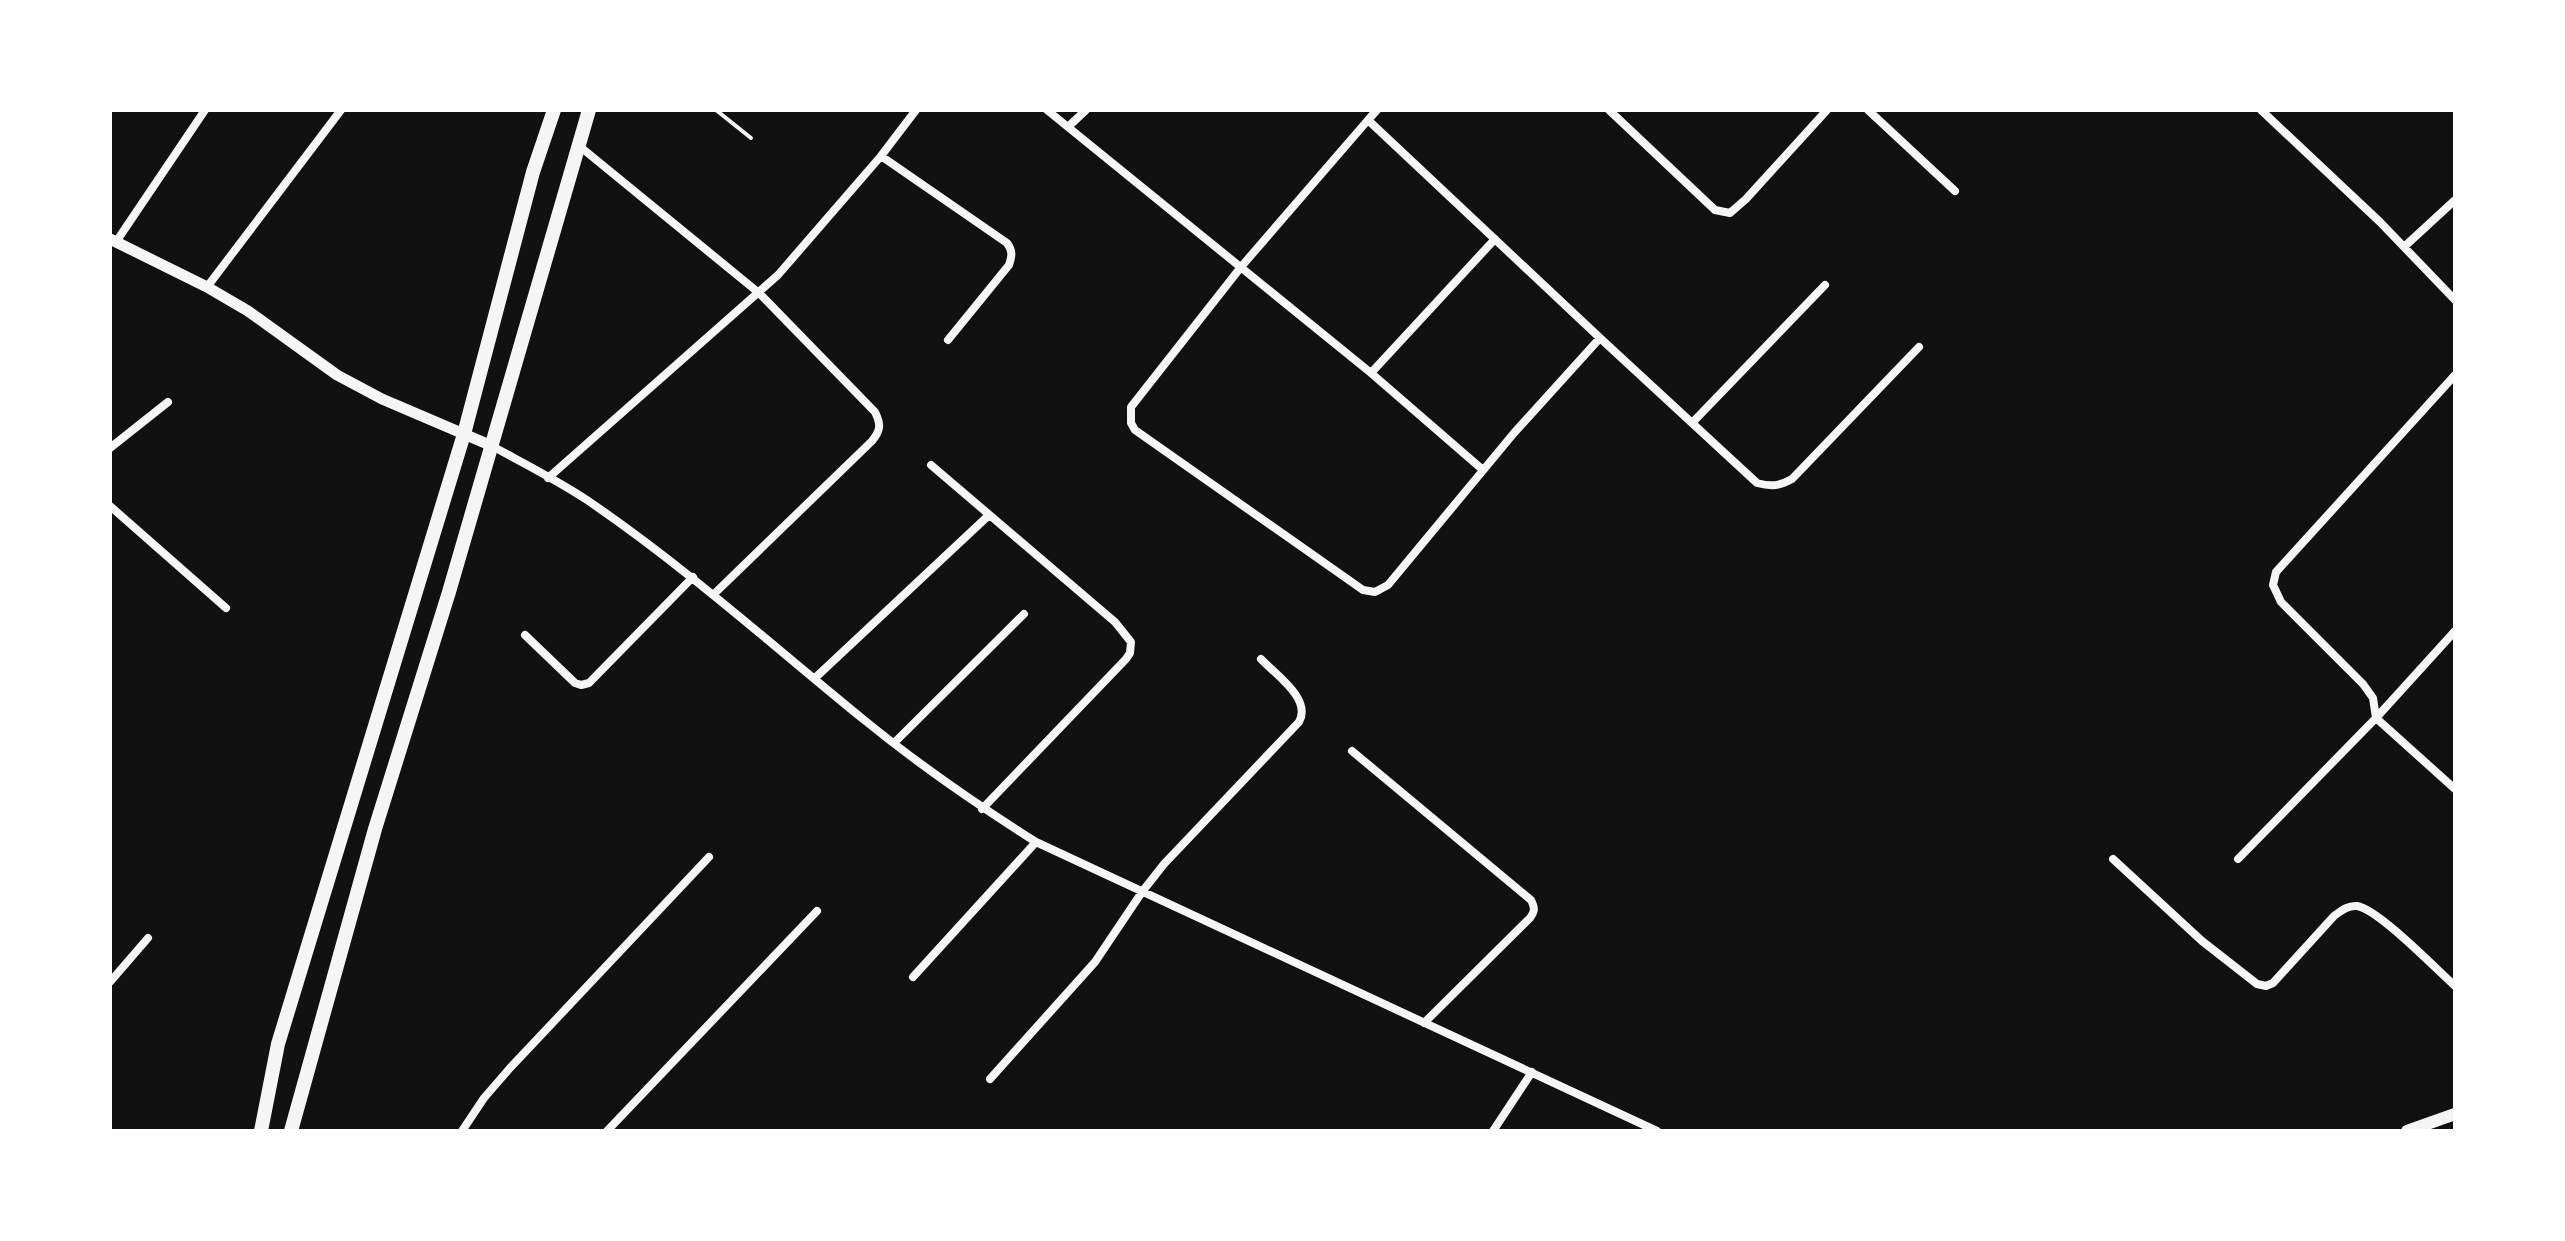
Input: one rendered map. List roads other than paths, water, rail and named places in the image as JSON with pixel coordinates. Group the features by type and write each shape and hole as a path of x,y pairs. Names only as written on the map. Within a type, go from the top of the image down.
{"highway":[{"path":"261,1131 278,1044 464,434 533,172 554,110"},
{"path":"291,1131 304,1075 375,829 492,446 589,110"}],"main road":[{"path":"2407,1131 2455,1114"}],"street":[{"path":"205,110 113,241 207,287 248,311 337,375 382,399 492,446 584,499 693,577 894,743 982,809 1036,842 1657,1131"},
{"path":"207,287 341,110"},
{"path":"548,478 792,261 916,110"},
{"path":"1047,110 1371,373 1483,470"},
{"path":"1069,126 1086,110"},
{"path":"1377,110 1241,267 1131,407 1131,423 1135,430 1368,592 1375,592 1388,585 1483,470 1600,338"},
{"path":"1609,110 1715,210 1725,214 1746,199 1827,110"},
{"path":"1868,110 1955,191"},
{"path":"2261,110 2455,300"},
{"path":"1368,120 1757,483 1778,486 1792,479 1919,347"},
{"path":"578,145 759,293 875,412 880,426 872,441 713,595"},
{"path":"881,156 1010,248 1009,265 948,340"},
{"path":"2404,247 2455,200"},
{"path":"1371,373 1495,239"},
{"path":"1692,423 1825,285"},
{"path":"2455,375 2276,572 2273,581 2281,602 2373,698 2376,718 2455,789"},
{"path":"110,448 168,402"},
{"path":"931,465 1115,622 1127,635 1131,647 1126,659 982,809"},
{"path":"110,506 226,608"},
{"path":"815,678 988,516"},
{"path":"525,635 575,683 589,683 693,577"},
{"path":"894,743 1024,614"},
{"path":"2238,859 2376,718 2455,631"},
{"path":"990,1079 1095,962 1142,892 1192,833 1299,722 1303,715 1299,699 1261,659"},
{"path":"1352,751 1531,900 1534,906 1530,918 1424,1023"},
{"path":"913,977 1036,842"},
{"path":"462,1131 484,1098 510,1068 709,857"},
{"path":"2113,859 2202,941 2257,984 2266,986 2273,983 2334,916 2344,909 2358,906 2391,928 2455,986"},
{"path":"607,1131 817,911"},
{"path":"110,982 148,938"},
{"path":"1493,1131 1532,1072"}],"lane":[{"path":"716,110 751,138"}]}
